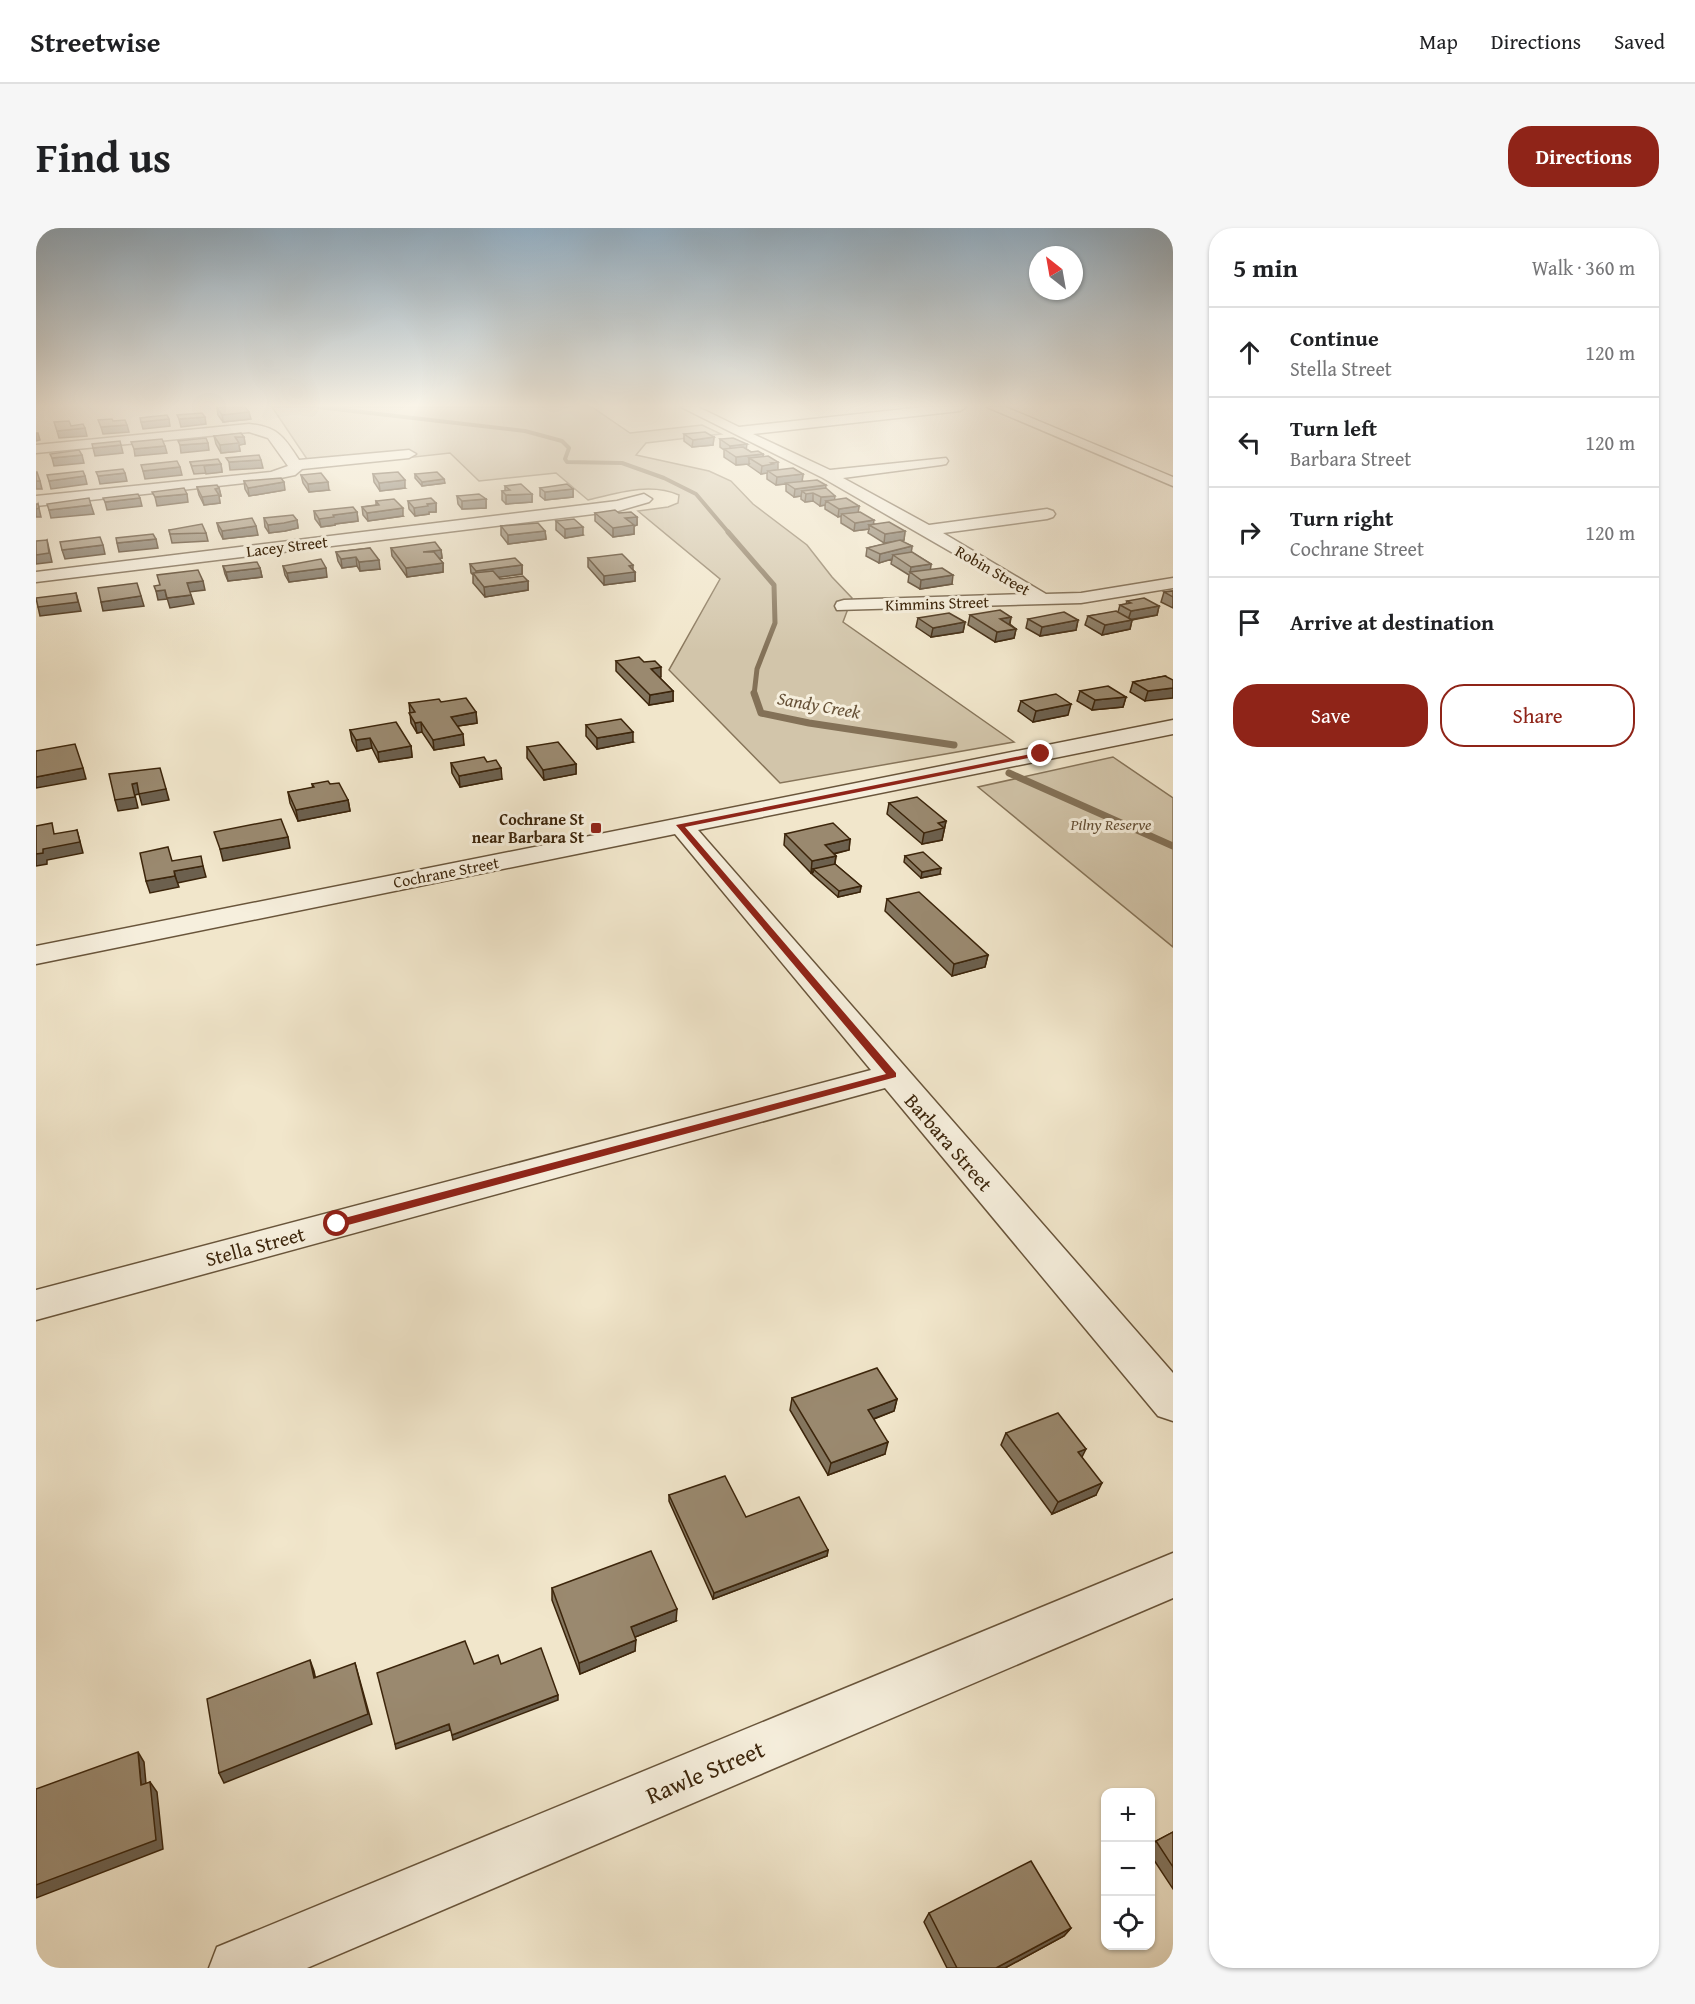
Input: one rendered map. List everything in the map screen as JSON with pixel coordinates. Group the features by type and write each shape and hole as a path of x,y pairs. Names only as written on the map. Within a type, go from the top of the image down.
{"street":[{"path":"36,501 138,488"},
{"name":"Robin Street","path":"851,488 1025,587 1043,600"},
{"name":"Lacey Street","path":"36,577 618,506 644,499"},
{"path":"924,531 1047,514"},
{"name":"Kimmins Street","path":"844,606 1082,598 1173,583"},
{"name":"Cochrane Street","path":"36,955 1173,727"},
{"name":"Barbara Street","path":"680,825 1173,1403"},
{"name":"Stella Street","path":"36,1305 892,1075"},
{"name":"Rawle Street","path":"238,1968 1173,1575"}],"green space":[{"path":"574,488 738,488 753,504 807,545 852,598 843,622 1014,742 780,783 669,670 720,579 638,511 668,507 678,503 679,495 657,489 645,489 588,500"},
{"name":"Pilny Reserve","path":"1113,757 1173,798 1173,947 978,787"}],"building":[{"path":"184,488 187,494 155,497 152,492"},
{"path":"198,488 218,488 215,489 219,495 202,497"},
{"path":"508,488 526,488 532,494 506,495 502,491 510,490"},
{"path":"540,488 573,489 545,492"},
{"path":"826,488 835,496 821,497 802,491"},
{"path":"138,494 140,498 105,502 103,498"},
{"path":"479,494 486,499 462,501 457,496"},
{"path":"89,498 91,505 49,510 47,504"},
{"path":"431,498 436,503 414,508 408,501"},
{"path":"846,498 859,506 839,509 826,501"},
{"path":"394,499 403,508 367,513 362,507 379,505 376,501"},
{"path":"353,507 357,512 319,519 314,511"},
{"path":"615,510 619,513 631,512 637,517 625,518 634,525 613,528 595,513"},
{"path":"860,512 874,520 855,523 842,514"},
{"path":"293,515 297,520 268,525 264,518"},
{"path":"252,518 256,526 222,531 217,523"},
{"path":"574,519 583,527 565,529 556,521"},
{"path":"889,522 905,531 885,534 869,525"},
{"path":"538,523 545,531 508,535 501,526"},
{"path":"202,524 206,533 170,534 169,530"},
{"path":"153,534 156,539 117,543 116,538"},
{"path":"100,537 103,545 62,550 60,542"},
{"path":"47,540 49,553 36,555 36,541"},
{"path":"900,540 912,546 880,554 867,548"},
{"path":"435,542 441,550 423,552 434,552 443,563 406,568 391,548"},
{"path":"370,548 379,560 359,562 356,557 341,559 336,552"},
{"path":"912,552 931,564 911,567 893,555"},
{"path":"622,554 633,565 629,566 635,572 604,576 588,558"},
{"path":"515,558 522,565 476,571 470,564"},
{"path":"321,559 326,568 287,573 283,566"},
{"path":"257,562 260,568 226,572 223,566"},
{"path":"942,568 953,575 921,580 910,572"},
{"path":"198,570 203,581 187,583 191,595 167,598 165,590 156,591 154,586 160,585 157,575"},
{"path":"493,571 500,579 523,576 528,581 484,587 473,573"},
{"path":"137,583 141,596 101,602 98,588"},
{"path":"1173,591 1173,597 1164,592"},
{"path":"76,593 78,602 38,607 36,598"},
{"path":"1144,598 1159,606 1131,611 1120,605 1131,603 1127,601"},
{"path":"1000,610 1011,617 1000,619 1016,629 997,632 970,615"},
{"path":"1116,611 1132,620 1105,625 1088,616"},
{"path":"1064,612 1078,620 1042,627 1028,619"},
{"path":"949,613 965,622 933,628 918,618"},
{"path":"639,657 644,662 655,661 661,667 651,669 673,691 650,695 616,661"},
{"path":"1165,676 1173,680 1173,688 1148,691 1133,682"},
{"path":"1108,686 1126,697 1095,700 1080,691"},
{"path":"1056,694 1071,704 1036,711 1021,701"},
{"path":"466,698 476,712 451,717 463,734 433,740 421,722 415,723 409,713 415,712 409,703 439,699 441,702"},
{"path":"621,719 633,732 597,738 586,725"},
{"path":"396,722 411,746 378,752 370,738 356,740 350,730"},
{"path":"558,742 576,764 543,770 527,747"},
{"path":"75,744 83,768 36,777 36,751"},
{"path":"484,757 487,762 496,760 501,768 459,776 451,763"},
{"path":"160,768 166,789 139,794 137,783 132,784 135,797 115,800 109,774"},
{"path":"328,781 330,784 339,783 348,800 296,810 288,792 314,787 312,784"},
{"path":"917,797 946,821 938,823 944,828 924,833 889,803"},
{"path":"281,819 288,837 220,849 214,832"},
{"path":"52,823 54,834 77,830 80,842 43,849 43,853 36,854 36,826"},
{"path":"833,823 850,839 825,845 836,856 812,861 785,834"},
{"path":"168,847 172,861 201,856 203,866 174,871 175,876 146,881 140,853"},
{"path":"923,852 941,868 922,872 905,856"},
{"path":"835,864 861,886 839,891 813,869"},
{"path":"919,892 988,955 954,964 887,899"},
{"path":"877,1368 897,1399 868,1410 888,1442 831,1463 792,1398"},
{"path":"1058,1413 1086,1449 1078,1452 1102,1483 1058,1502 1006,1433"},
{"path":"725,1476 746,1517 799,1497 828,1550 714,1593 669,1495"},
{"path":"651,1551 677,1609 631,1627 636,1640 579,1663 552,1588"},
{"path":"465,1641 474,1664 498,1655 501,1664 541,1648 558,1695 452,1735 449,1724 395,1744 377,1673"},
{"path":"310,1660 314,1678 355,1663 368,1714 219,1773 207,1699"},
{"path":"138,1752 141,1785 150,1782 156,1840 36,1885 36,1789"},
{"path":"1173,1832 1173,1867 1156,1841"},
{"path":"1031,1861 1071,1928 996,1968 957,1968 929,1913"}],"waterway":[{"name":"Sandy Creek","path":"684,488 696,494 729,533"},
{"name":"Sandy Creek","path":"728,532 774,585 775,623 757,669 754,693"},
{"name":"Sandy Creek","path":"754,693 761,713 809,723 954,745"},
{"name":"Sandy Creek","path":"1009,773 1173,846"}],"place":[{"name":"Cochrane St near Barbara St","path":"596,828"}],"route":[{"path":"337,1224 892,1075 680,825 1041,754"}]}
